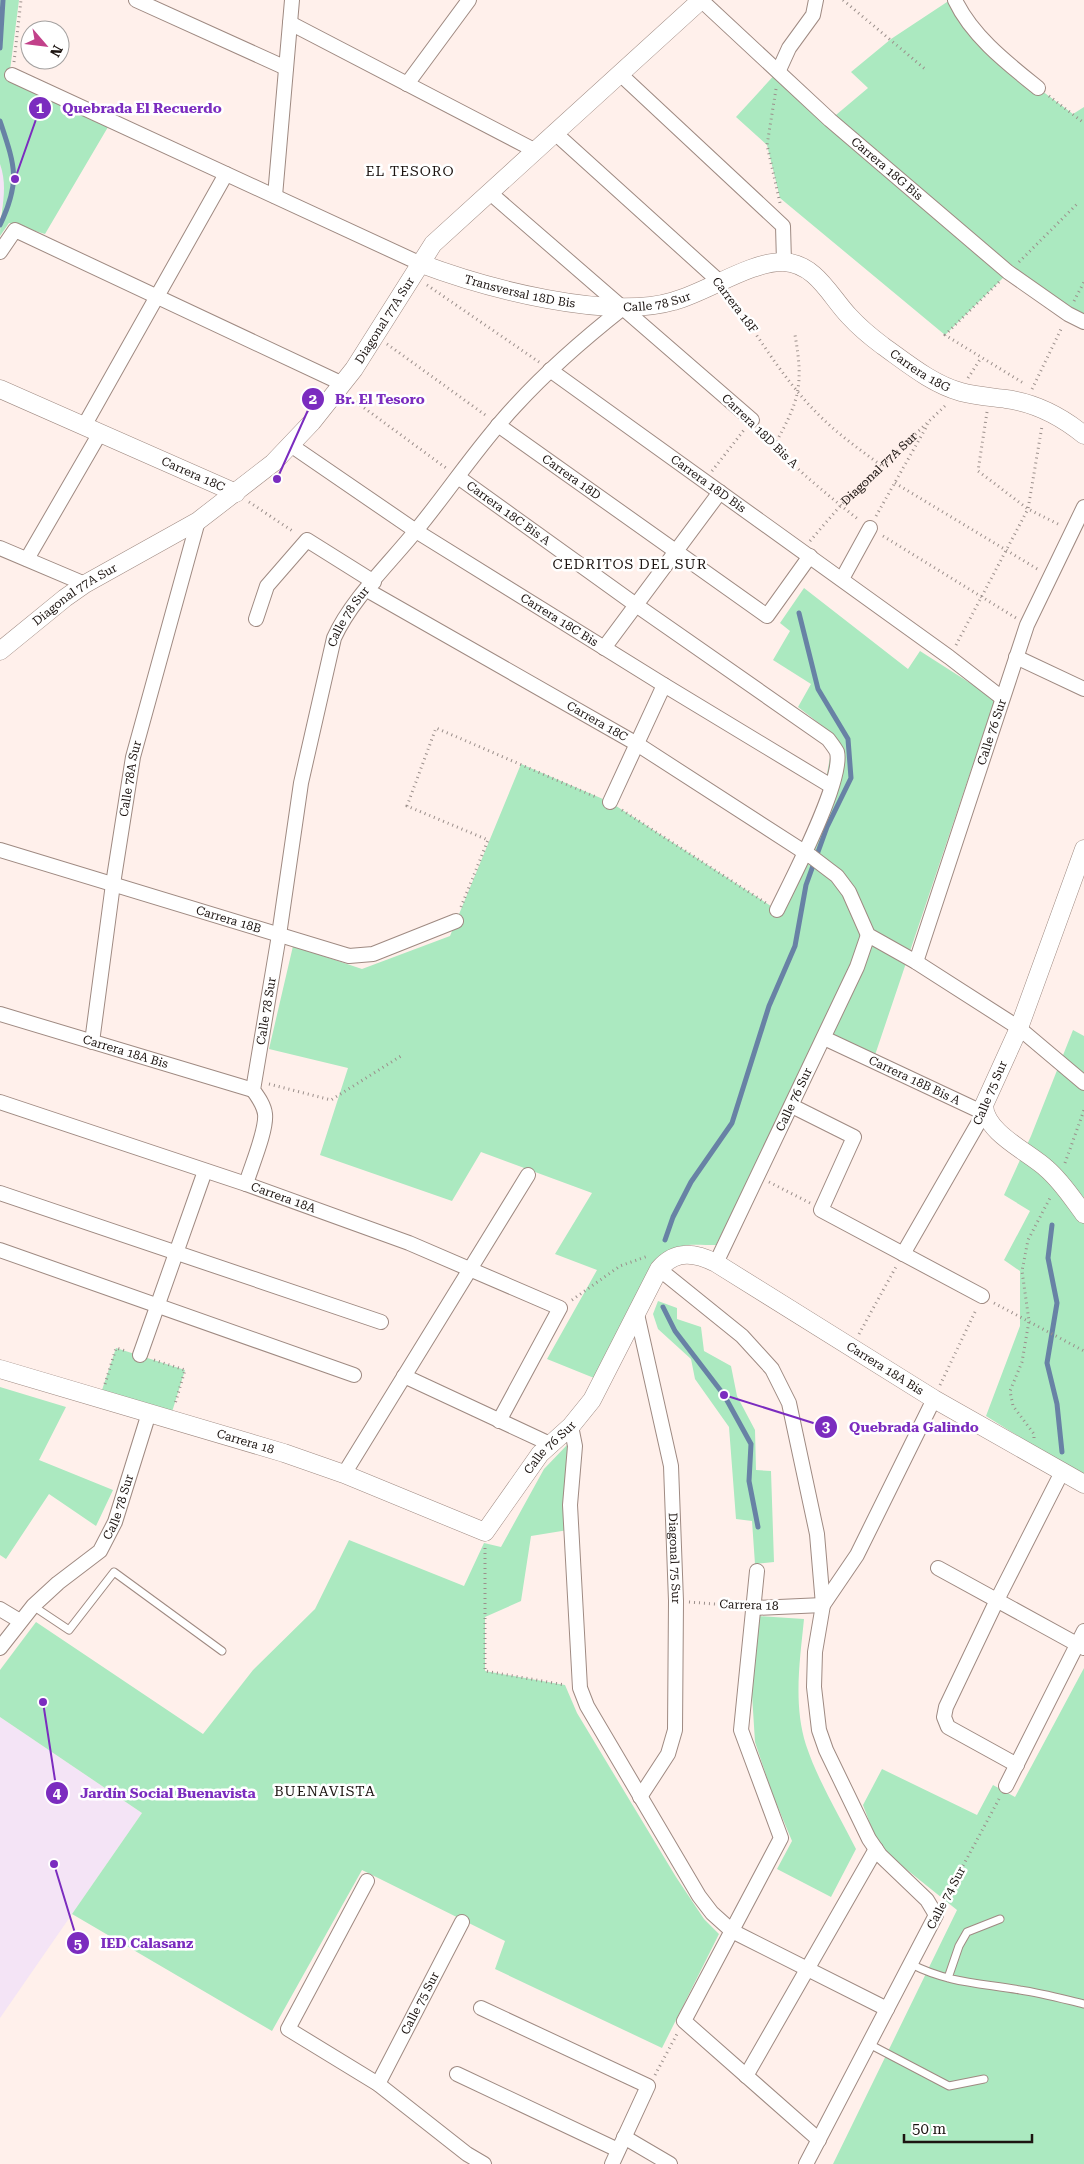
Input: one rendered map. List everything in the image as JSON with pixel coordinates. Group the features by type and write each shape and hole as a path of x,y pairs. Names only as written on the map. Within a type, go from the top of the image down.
{"street":[{"path":"136,0 286,68"},
{"path":"407,84 469,0"},
{"name":"Carrera 18G Bis","path":"701,0 779,70 830,120 1008,272 1068,314 1084,322"},
{"name":"Diagonal 77A Sur","path":"0,651 64,598 85,584 198,522 292,446 341,387 376,336 416,269 441,234 536,151 701,0"},
{"path":"779,70 789,48 814,15 816,0"},
{"path":"954,0 960,11 983,39 1038,88"},
{"path":"275,196 291,1"},
{"path":"290,23 536,151"},
{"path":"620,74 783,226 784,262"},
{"path":"12,75 275,196 416,269"},
{"name":"Carrera 18F","path":"555,133 721,283"},
{"path":"27,559 157,297 226,174"},
{"name":"Carrera 18D Bis A","path":"489,192 752,420"},
{"path":"0,252 15,230 341,387"},
{"name":"Calle 78 Sur","path":"254,1085 279,935 301,783 334,638 341,623 416,531 498,425 550,370 623,308 640,308 694,296 763,264 784,262"},
{"name":"Carrera 18G","path":"784,262 792,263 812,273 849,316 883,346 928,377 960,392 990,397 1028,396 1044,410 1084,435"},
{"name":"Transversal 18D Bis","path":"416,269 540,296 595,306 623,308"},
{"name":"Carrera 18D Bis","path":"550,370 842,579 1002,698"},
{"name":"Carrera 18C","path":"0,389 236,493"},
{"name":"Carrera 18D","path":"498,425 767,616 806,553"},
{"name":"Carrera 18C Bis","path":"292,446 416,531 831,786"},
{"name":"Carrera 18C Bis A","path":"458,477 636,605 828,739 836,751 837,766 831,786"},
{"path":"604,648 720,492"},
{"name":"Calle 76 Sur","path":"916,962 1027,625 1084,507"},
{"name":"Calle 78A Sur","path":"92,1042 113,884 133,757 198,522"},
{"path":"842,579 870,528"},
{"path":"256,619 267,586 307,540"},
{"name":"Carrera 18C","path":"307,540 371,586 637,744 813,858 837,876 849,892 868,935"},
{"path":"0,548 85,584"},
{"path":"1016,657 1084,689"},
{"path":"610,802 664,685"},
{"path":"777,910 813,858 831,786"},
{"name":"Calle 75 Sur","path":"903,1254 984,1113 986,1097 1018,1028 1084,849"},
{"name":"Carrera 18B","path":"0,850 349,956 373,954 456,921"},
{"path":"868,935 916,962 1018,1028 1084,1083"},
{"name":"Calle 76 Sur","path":"716,1263 824,1038 856,967 868,935"},
{"name":"Carrera 18A Bis","path":"0,1014 92,1042 254,1085"},
{"name":"Carrera 18B Bis A","path":"824,1038 984,1113 1002,1135 1039,1162 1059,1181 1084,1214"},
{"path":"246,1184 263,1129 265,1114 254,1085"},
{"name":"Carrera 18A","path":"0,1102 246,1184 408,1243 560,1308"},
{"path":"792,1106 854,1137 821,1210 982,1296"},
{"path":"140,1356 205,1171"},
{"path":"344,1474 528,1175"},
{"path":"0,1193 381,1322"},
{"path":"0,1250 354,1375"},
{"name":"Carrera 18A Bis","path":"663,1265 673,1257 687,1254 698,1255 716,1263 934,1400 1062,1472 1082,1480"},
{"path":"663,1265 742,1336 772,1370 789,1403 817,1534 823,1605 815,1652 814,1687 819,1730 835,1768 876,1849 884,1860 927,1900 936,1915"},
{"name":"Calle 76 Sur","path":"485,1532 540,1454 571,1426 592,1400 663,1265"},
{"path":"499,1421 560,1308"},
{"name":"Diagonal 75 Sur","path":"636,1314 671,1466 676,1601 675,1730 668,1754 640,1796"},
{"name":"Carrera 18","path":"0,1369 284,1453 344,1474 485,1532"},
{"path":"404,1376 550,1444"},
{"path":"823,1605 857,1555 934,1400"},
{"name":"Calle 78 Sur","path":"0,1648 33,1606 58,1583 100,1551 111,1534 150,1413"},
{"path":"571,1426 575,1446 570,1504 580,1688 586,1706 712,1913 732,1931 887,2009"},
{"path":"1017,1765 948,1726 944,1717 946,1707 997,1600 1062,1472"},
{"path":"938,1568 1080,1647"},
{"path":"757,1571 741,1730 780,1832 778,1844 684,2021 818,2140"},
{"name":"Carrera 18","path":"754,1608 823,1605"},
{"path":"0,1609 20,1621"},
{"path":"1006,1786 1080,1647 1084,1630"},
{"path":"746,2076 876,1849"},
{"path":"367,1881 288,2029 378,2084 467,2154 484,2164"},
{"name":"Calle 74 Sur","path":"806,2164 936,1915"},
{"name":"Calle 75 Sur","path":"378,2084 462,1922"},
{"path":"481,2008 648,2086 612,2164"},
{"path":"457,2074 670,2164"}],"lane":[{"path":"33,1606 69,1630 114,1572 222,1651"},
{"path":"948,1978 959,1946 967,1932 1000,1919"},
{"path":"911,1964 924,1971 963,1983 1020,1990 1084,2004"},
{"path":"869,2044 949,2086 984,2079"}],"path":[{"path":"12,75 21,0"},
{"path":"843,0 925,69"},
{"path":"779,70 767,145 780,198 783,226"},
{"path":"1038,88 1084,123"},
{"path":"416,269 550,370"},
{"path":"945,336 981,358 1028,396 1084,282"},
{"name":"Carrera 18F","path":"721,283 798,392 837,432 882,466"},
{"path":"774,446 789,418 798,392 800,365 795,335"},
{"path":"376,336 498,425"},
{"name":"Diagonal 77A Sur","path":"806,553 841,505 960,392 981,358"},
{"name":"Carrera 18C Bis A","path":"341,387 458,477"},
{"path":"990,397 978,471 1028,509 1072,531"},
{"path":"949,657 1028,509 1044,410"},
{"path":"870,528 931,419"},
{"path":"705,480 752,420"},
{"name":"Carrera 18D Bis A","path":"752,420 774,446 870,528 1027,625"},
{"path":"895,483 1050,576"},
{"name":"Carrera 18C","path":"236,493 307,540"},
{"path":"436,728 407,806 488,840 456,921"},
{"path":"254,1085 331,1100 401,1056"},
{"path":"1032,1454 1034,1434 1013,1406 1010,1391 1022,1362 1029,1321 1022,1271 1028,1240 1059,1181 1084,1110"},
{"path":"758,1176 821,1210"},
{"path":"560,1308 620,1266 654,1254 663,1265"},
{"path":"851,1348 903,1254"},
{"path":"934,1400 982,1296 1084,1351"},
{"path":"170,1419 186,1370"},
{"path":"485,1532 485,1671 580,1688"},
{"name":"Carrera 18","path":"676,1601 754,1608"},
{"name":"Calle 74 Sur","path":"936,1915 1006,1786"},
{"path":"648,2086 684,2021"}],"shaded area":[{"path":"0,164 5,178 4,199 0,214"},
{"path":"0,1717 142,1813 0,2018"}],"green space":[{"path":"0,0 19,0 9,78 108,127 45,234 9,223 0,236 4,182 0,164"},
{"path":"950,0 1038,88 1073,114 1084,107 1084,322 1008,273 945,335 780,198 767,145 736,117 779,70 830,120 868,88 851,72 891,39"},
{"path":"804,588 908,669 920,651 995,699 874,1058 821,1033 716,1245 677,1247 670,1250 656,1262 594,1378 547,1359 597,1270 555,1254 592,1193 481,1152 452,1201 320,1155 348,1068 269,1049 293,946 362,969 450,936 521,764 610,802 777,910 814,846 834,735 798,707 811,684 773,660 790,631 780,623"},
{"path":"1073,1030 1084,1036 1084,1477 986,1416 1020,1326 1020,1271 1004,1260 1030,1211 1004,1195 1031,1136"},
{"path":"658,1301 677,1308 677,1319 701,1327 704,1351 731,1366 737,1396 755,1430 756,1470 771,1471 774,1562 755,1564 752,1521 736,1519 729,1427 695,1379 691,1359 658,1329 653,1314"},
{"path":"116,1348 185,1370 172,1412 102,1390"},
{"path":"0,1387 66,1407 39,1460 113,1490 96,1526 49,1494 6,1559 0,1555"},
{"path":"567,1445 570,1458 568,1530 531,1536 521,1601 485,1617 485,1671 565,1685 577,1713 676,1877 704,1919 719,1934 662,2048 495,1969 505,1941 362,1870 272,2031 72,1914 142,1813 0,1717 0,1670 36,1622 203,1734 253,1670 315,1609 349,1540 464,1586 484,1543 501,1547 544,1469"},
{"path":"758,1616 804,1619 799,1682 802,1729 816,1772 856,1849 831,1897 777,1869 792,1841 772,1793 755,1742 752,1694"},
{"path":"1084,1668 1084,2164 833,2164 957,1910 891,1857 875,1837 863,1805 882,1769 977,1815 993,1785 1015,1797"}],"waterway":[{"path":"0,48 3,0"},
{"path":"0,121 14,173 11,197 0,225"},
{"path":"665,1240 673,1217 691,1182 732,1123 769,1006 795,946 806,885 827,827 851,778 848,739 818,689 799,613"},
{"path":"1052,1225 1048,1258 1057,1303 1047,1363 1057,1404 1062,1452"},
{"path":"663,1307 675,1331 724,1395 751,1444 749,1481 758,1527"}],"place":[{"name":"Quebrada El Recuerdo","path":"15,179"},
{"name":"Br. El Tesoro","path":"277,479"},
{"name":"Quebrada Galindo","path":"724,1395"},
{"name":"Jardín Social Buenavista","path":"43,1702"},
{"name":"IED Calasanz","path":"54,1864"}],"district":[{"name":"EL TESORO","path":"410,171"},
{"name":"CEDRITOS DEL SUR","path":"630,564"},
{"name":"BUENAVISTA","path":"325,1791"}]}
